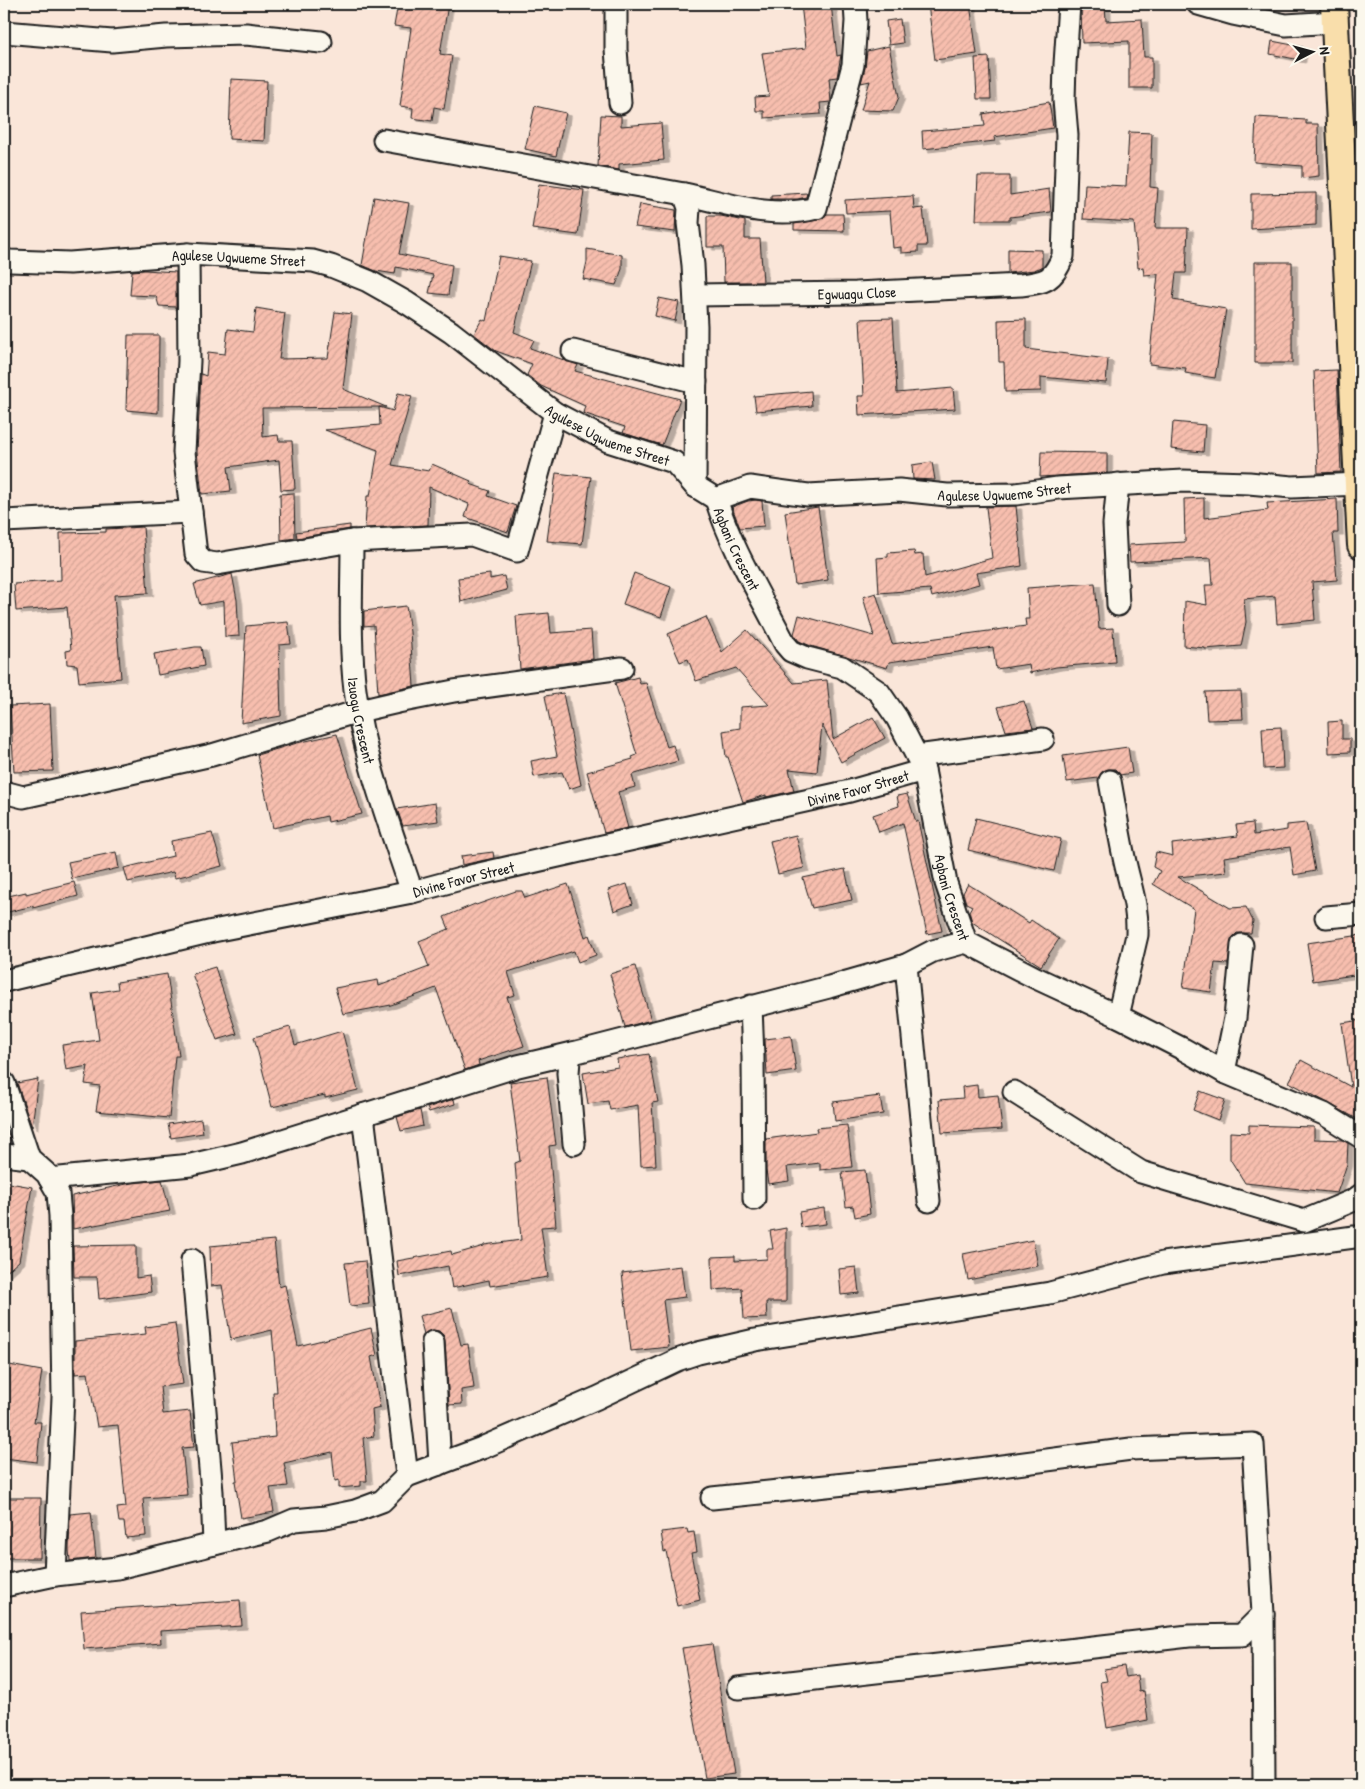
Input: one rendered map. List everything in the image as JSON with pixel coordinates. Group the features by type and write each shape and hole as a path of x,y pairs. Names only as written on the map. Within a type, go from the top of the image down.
{"main road":[{"path":"1335,13 1361,545"}],"street":[{"path":"616,4 616,49 620,103"},
{"path":"384,140 684,194 769,212 804,211 816,208 853,65 856,21 855,4"},
{"name":"Egwuagu Close","path":"695,295 856,293 1021,285 1044,282 1052,276 1059,267 1063,256 1066,151 1065,57 1069,4"},
{"path":"1198,4 1233,14 1286,25 1335,13"},
{"path":"4,32 112,41 166,36 246,34 321,42"},
{"path":"684,194 689,208 688,223 691,238 695,295 695,486"},
{"path":"188,254 189,361 184,452 196,554 203,562 217,564 352,541 472,535 517,551 554,413"},
{"name":"Agulese Ugwueme Street","path":"4,260 70,263 188,254 313,262 331,266 368,281 407,303 451,332 554,413 608,441 674,462 695,486 716,499 750,487 808,495 899,490 947,495 1016,494 1058,488 1087,488 1118,484 1183,481 1249,483 1292,487 1359,484"},
{"path":"573,351 696,382"},
{"path":"1118,484 1114,524 1118,605"},
{"name":"Agbani Crescent","path":"716,499 730,536 785,644 791,650 807,658 842,667 879,692 897,718 920,763 946,883 966,942 1036,978 1118,1016 1224,1072 1324,1114 1361,1136"},
{"path":"4,521 191,512"},
{"name":"Izuogu Crescent","path":"352,541 352,633 355,690 371,766 412,892"},
{"path":"4,792 23,797 212,755 359,711 454,691 622,668"},
{"name":"Divine Favor Street","path":"4,981 213,931 412,892 475,875 850,791 920,763 1044,739"},
{"path":"1110,781 1125,862 1135,900 1138,923 1137,935 1118,1016"},
{"path":"1326,917 1361,914"},
{"path":"50,1180 191,1165 242,1153 518,1066 829,987 906,965 933,951 966,942"},
{"path":"1224,1072 1235,1018 1242,945"},
{"path":"906,965 929,1202"},
{"path":"751,1006 754,1199"},
{"path":"574,1053 569,1060 568,1072 574,1144"},
{"path":"4,1082 29,1158 47,1174 58,1193 63,1397 55,1576"},
{"path":"1014,1092 1141,1172 1304,1221 1354,1200 1361,1195"},
{"path":"363,1115 407,1476"},
{"path":"4,1155 29,1158"},
{"path":"1304,1221 1306,1244"},
{"path":"4,1586 55,1576 117,1568 268,1531 294,1520 326,1517 355,1511 382,1500 407,1476 482,1448 597,1398 677,1360 698,1353 755,1340 1050,1292 1162,1263 1361,1237"},
{"path":"192,1260 212,1492 214,1544"},
{"path":"433,1342 440,1464"},
{"path":"712,1498 940,1474 1132,1449 1253,1444 1263,1614 1264,1785"},
{"path":"738,1688 1189,1636 1242,1635 1263,1614"}],"building":[{"path":"398,4 448,4 440,54 452,56 444,109 434,107 432,121 412,118 413,108 400,106 411,28 394,26"},
{"path":"801,4 831,4 837,56 841,55 837,77 829,78 831,102 820,103 821,114 764,118 764,111 756,111 755,97 769,96 762,53 806,48"},
{"path":"928,4 970,4 977,54 935,60"},
{"path":"1105,4 1106,21 1142,19 1144,57 1152,57 1152,88 1129,88 1129,41 1082,43 1081,5"},
{"path":"900,19 903,43 889,45 886,21"},
{"path":"1272,41 1303,47 1300,60 1270,54"},
{"path":"889,46 899,97 893,111 861,110 870,81 861,83 867,51"},
{"path":"989,57 991,99 977,99 975,58"},
{"path":"231,79 267,81 264,141 229,139"},
{"path":"1049,102 1053,128 994,137 995,141 923,149 922,131 985,126 983,114"},
{"path":"535,106 566,113 556,156 525,149"},
{"path":"601,115 621,116 621,126 661,123 664,160 619,164 619,170 598,166"},
{"path":"1256,117 1306,120 1306,124 1318,124 1319,176 1302,178 1302,166 1254,162"},
{"path":"1129,132 1152,133 1150,187 1158,188 1155,228 1188,228 1186,273 1176,273 1173,300 1226,309 1215,378 1185,373 1186,368 1149,364 1158,274 1144,275 1143,267 1138,268 1134,222 1083,219 1085,184 1126,186"},
{"path":"978,176 1010,176 1010,195 1049,189 1051,212 1010,217 1010,220 976,220"},
{"path":"539,184 584,190 578,235 532,229"},
{"path":"807,193 806,197 798,199 771,199 771,195"},
{"path":"1316,193 1316,225 1251,229 1251,194"},
{"path":"913,196 914,209 923,208 927,246 918,246 918,252 901,253 901,247 893,248 890,211 846,213 845,200"},
{"path":"374,197 409,203 399,254 452,265 448,295 429,293 433,275 396,267 395,274 376,271 362,265"},
{"path":"640,204 676,210 675,232 635,227"},
{"path":"827,214 843,214 844,231 794,230 794,224 818,220"},
{"path":"707,216 721,216 745,221 745,239 760,239 763,282 724,282 723,247 707,247"},
{"path":"587,249 622,255 622,269 616,285 583,279 587,262"},
{"path":"1008,249 1042,250 1042,267 1034,270 1008,273"},
{"path":"499,256 531,261 514,332 534,340 530,348 578,365 575,371 680,399 662,445 623,433 625,427 583,413 585,406 541,386 527,375 532,364 496,351 474,334 482,319 486,321"},
{"path":"1255,262 1292,262 1292,363 1255,363"},
{"path":"132,271 176,272 176,307 159,306 156,296 130,295"},
{"path":"659,298 679,302 675,321 655,316"},
{"path":"256,308 285,313 279,359 328,358 335,312 352,314 343,389 386,407 262,408 263,437 278,435 279,441 292,441 295,489 281,490 279,460 228,467 231,491 202,494 197,452 201,374 206,376 208,352 225,354 228,329 253,332"},
{"path":"893,318 897,393 953,388 955,409 859,415 858,396 864,396 860,319"},
{"path":"1026,319 1026,349 1108,359 1106,383 1041,377 1041,391 1005,392 1004,362 999,362 998,320"},
{"path":"128,335 159,335 158,413 126,410"},
{"path":"1337,370 1341,472 1318,473 1314,371"},
{"path":"811,391 812,406 756,411 754,396"},
{"path":"398,393 412,396 392,465 429,471 432,464 471,481 470,484 490,491 488,496 516,506 508,532 465,517 469,504 429,487 428,525 365,528 367,496 370,496 378,450 325,430 380,425 379,407 393,411"},
{"path":"1173,422 1205,425 1203,452 1171,449"},
{"path":"1041,452 1107,453 1107,473 1040,477"},
{"path":"932,462 935,480 913,479 912,465"},
{"path":"556,473 591,477 582,544 547,541"},
{"path":"294,493 295,538 281,540 280,494"},
{"path":"1204,498 1204,518 1268,510 1267,503 1337,499 1338,533 1333,533 1337,580 1312,582 1315,620 1277,624 1275,596 1244,599 1246,622 1241,646 1205,649 1184,646 1185,601 1207,605 1205,585 1213,585 1211,558 1130,562 1129,545 1185,542 1184,499"},
{"path":"756,500 762,501 764,526 740,528 732,507"},
{"path":"1016,506 1022,566 976,573 979,584 932,597 930,589 879,593 877,558 888,557 888,553 914,551 915,555 923,554 925,577 992,558 986,507"},
{"path":"818,507 828,580 795,585 785,512"},
{"path":"350,525 350,529 297,538 296,532"},
{"path":"143,527 148,593 114,595 121,678 79,682 77,665 67,664 66,651 71,650 67,607 16,611 14,584 61,580 60,533 106,532 106,529"},
{"path":"634,573 671,587 661,617 623,604"},
{"path":"232,574 237,600 239,636 225,637 224,601 200,605 194,584"},
{"path":"490,574 490,579 504,576 507,590 461,602 458,578"},
{"path":"1095,583 1099,629 1113,628 1115,662 1056,667 1030,673 1029,664 996,669 993,647 889,662 887,668 811,646 799,641 794,634 799,615 874,636 863,597 876,593 892,644 1026,626 1025,619 1029,619 1027,588"},
{"path":"406,606 414,686 378,694 374,625 364,626 364,611"},
{"path":"549,613 551,633 591,630 593,659 520,669 516,616"},
{"path":"706,617 722,652 747,630 794,683 827,680 833,739 873,717 885,738 841,762 822,725 817,772 789,769 794,791 766,797 766,795 743,802 728,757 726,757 723,731 740,728 740,707 769,705 736,668 696,681 688,659 680,662 668,634"},
{"path":"288,622 291,644 279,645 281,716 241,723 246,626"},
{"path":"201,647 204,666 158,675 154,654"},
{"path":"638,677 640,684 646,683 667,747 673,745 678,761 632,775 635,787 618,792 628,828 604,833 587,772 633,759 632,757 637,755 615,683"},
{"path":"1241,691 1243,719 1207,720 1205,692"},
{"path":"563,693 581,785 569,789 562,772 534,777 531,761 557,756 545,696"},
{"path":"1024,701 1033,728 1006,731 998,707"},
{"path":"50,704 53,771 14,772 10,706"},
{"path":"1342,721 1342,739 1350,739 1350,752 1329,753 1328,722"},
{"path":"1281,727 1283,768 1264,769 1262,728"},
{"path":"337,734 362,814 328,822 327,816 273,828 257,755"},
{"path":"1128,747 1132,773 1120,775 1115,769 1108,769 1102,772 1098,778 1067,782 1063,756"},
{"path":"907,794 916,822 918,821 942,931 927,934 903,823 879,832 873,815 899,806 897,796"},
{"path":"435,803 438,821 403,826 397,809"},
{"path":"976,818 1061,839 1054,871 968,850"},
{"path":"1253,823 1254,835 1287,830 1287,825 1306,823 1315,871 1294,875 1290,847 1224,857 1226,872 1178,877 1230,908 1246,907 1253,921 1251,933 1237,933 1232,938 1228,964 1215,963 1211,992 1183,988 1194,909 1153,884 1160,871 1153,867 1156,852 1173,856 1172,844 1238,836 1236,825"},
{"path":"212,833 222,866 175,878 173,872 128,882 124,868 173,856 171,841"},
{"path":"796,835 804,868 778,874 770,841"},
{"path":"116,852 119,868 72,879 68,862"},
{"path":"493,852 494,858 462,865 461,856"},
{"path":"845,869 852,900 812,908 803,878"},
{"path":"74,882 78,896 33,908 33,906 4,913 4,897 26,892 26,894"},
{"path":"568,884 585,937 589,935 596,955 578,962 574,951 508,972 515,995 507,997 524,1046 478,1061 479,1065 465,1070 436,988 391,1005 343,1014 335,988 378,980 379,986 429,967 419,941 449,929 444,917 475,904 516,891 522,891 525,898"},
{"path":"627,884 633,904 614,911 608,890"},
{"path":"968,884 1029,923 1031,920 1059,939 1041,966 972,922 969,911 972,906 966,903 963,893"},
{"path":"1361,935 1361,974 1313,981 1307,943"},
{"path":"635,966 651,1020 625,1027 610,974"},
{"path":"215,967 237,1034 217,1040 192,974"},
{"path":"167,974 179,1056 175,1056 169,1118 96,1111 100,1086 85,1084 88,1066 66,1070 62,1045 99,1040 92,993 118,989 117,982"},
{"path":"1361,1020 1361,1121 1289,1082 1301,1060 1351,1087 1342,1023"},
{"path":"290,1027 295,1045 342,1031 358,1090 272,1107 254,1037"},
{"path":"791,1036 796,1071 767,1075 765,1039"},
{"path":"649,1054 658,1102 652,1103 656,1165 641,1166 638,1105 610,1110 608,1101 588,1104 583,1073 618,1067 617,1059"},
{"path":"547,1077 556,1145 549,1146 556,1226 541,1227 548,1277 490,1286 489,1280 452,1288 448,1266 399,1276 397,1261 451,1251 452,1255 484,1245 521,1240 515,1163 520,1161 510,1082"},
{"path":"38,1079 32,1127 17,1083"},
{"path":"977,1085 978,1097 998,1095 1002,1129 942,1133 939,1100 963,1098 962,1087"},
{"path":"1200,1091 1225,1100 1218,1120 1193,1110"},
{"path":"880,1096 883,1114 835,1121 833,1102"},
{"path":"454,1099 455,1104 429,1112 427,1108"},
{"path":"420,1110 423,1126 401,1131 397,1117"},
{"path":"201,1119 203,1133 171,1138 168,1124"},
{"path":"847,1125 852,1167 820,1170 820,1163 787,1167 789,1181 768,1184 766,1139 817,1132 816,1128"},
{"path":"1249,1125 1314,1127 1314,1139 1342,1140 1348,1143 1347,1164 1337,1193 1245,1183 1230,1159 1230,1132 1249,1133"},
{"path":"865,1170 870,1214 855,1217 853,1206 846,1207 842,1172"},
{"path":"162,1180 170,1211 73,1229 72,1196 131,1183"},
{"path":"4,1182 32,1187 19,1261 4,1274"},
{"path":"824,1208 826,1224 801,1227 799,1212"},
{"path":"786,1228 786,1302 766,1302 767,1318 744,1319 742,1288 713,1290 712,1257 735,1256 735,1261 767,1259 767,1249 773,1249 770,1231"},
{"path":"274,1240 279,1287 285,1285 298,1346 371,1328 377,1355 371,1357 380,1407 372,1409 374,1436 363,1438 367,1481 361,1481 361,1486 339,1488 339,1480 335,1481 332,1452 284,1463 288,1486 270,1488 274,1512 241,1518 235,1481 237,1481 232,1442 275,1437 273,1392 277,1392 272,1330 231,1340 222,1285 211,1286 210,1246"},
{"path":"1033,1240 1038,1266 968,1280 963,1254"},
{"path":"136,1245 136,1278 149,1276 151,1292 99,1299 97,1277 74,1277 73,1246"},
{"path":"365,1261 369,1304 350,1306 345,1263"},
{"path":"681,1266 685,1297 663,1300 669,1347 631,1351 622,1273"},
{"path":"856,1267 859,1293 841,1295 839,1269"},
{"path":"452,1308 461,1345 468,1344 474,1388 461,1390 462,1404 449,1405 444,1336 439,1331 433,1330 424,1334 419,1316"},
{"path":"175,1323 183,1384 160,1387 163,1414 190,1411 194,1447 182,1448 187,1495 143,1498 146,1536 126,1538 124,1522 119,1522 117,1508 126,1507 118,1425 97,1427 88,1373 75,1374 75,1341 146,1334 145,1327"},
{"path":"4,1364 42,1371 34,1422 41,1422 37,1462 4,1458"},
{"path":"4,1498 41,1498 40,1558 4,1558"},
{"path":"91,1512 96,1558 70,1561 70,1514"},
{"path":"687,1529 688,1533 694,1532 697,1552 691,1553 700,1600 677,1606 661,1532"},
{"path":"240,1600 242,1626 160,1631 161,1643 84,1649 81,1611"},
{"path":"712,1644 734,1774 705,1778 682,1648"},
{"path":"1124,1666 1126,1677 1137,1675 1139,1692 1144,1691 1148,1720 1107,1728 1100,1682 1107,1681 1104,1669"}]}
